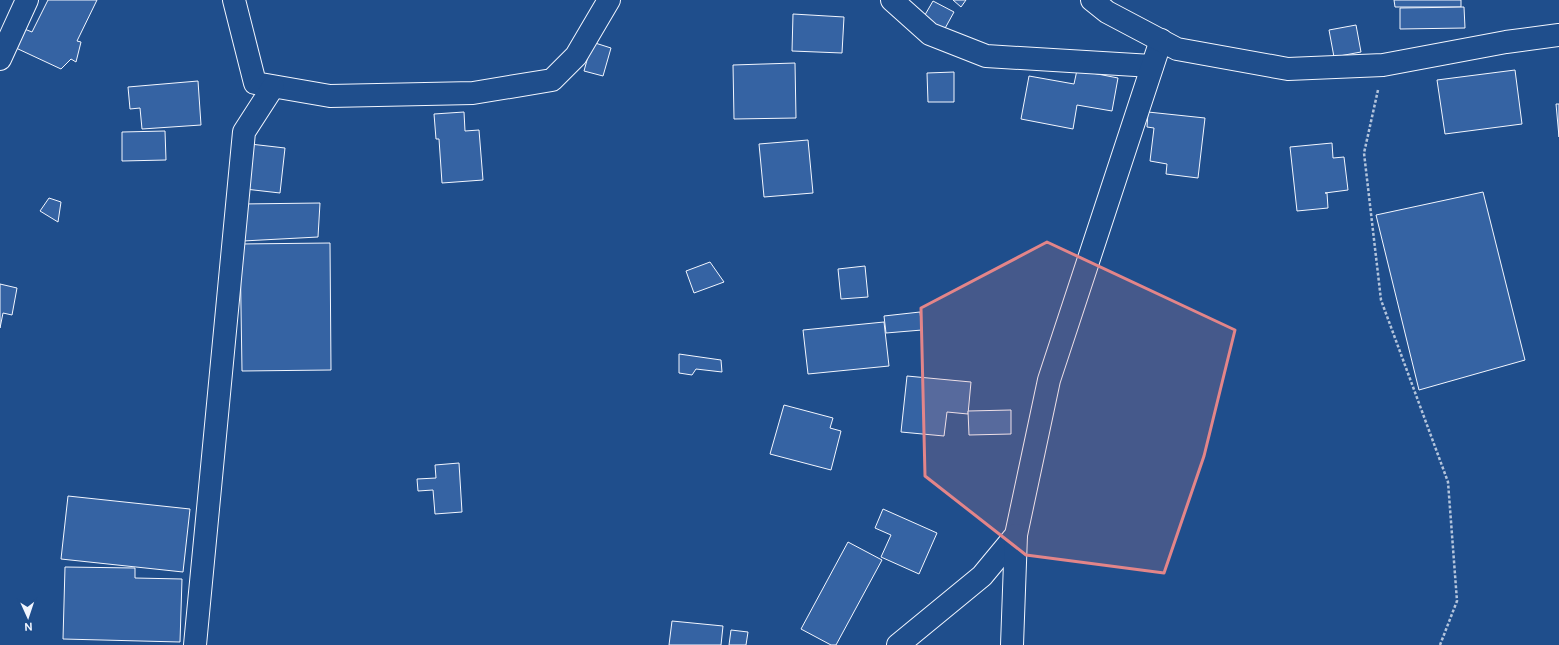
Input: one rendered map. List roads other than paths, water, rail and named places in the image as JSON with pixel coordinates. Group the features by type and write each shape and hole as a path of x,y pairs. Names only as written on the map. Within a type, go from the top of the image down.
{"street":[{"path":"0,59 26,0"},
{"path":"234,0 255,83 330,96 473,93 552,80 576,56 609,0"},
{"path":"892,0 930,34 986,56 1152,66"},
{"path":"1092,0 1107,12 1177,49 1288,69 1383,65 1506,42 1559,34"},
{"path":"1012,645 1016,535 1049,380 1161,40"},
{"path":"195,645 244,132 273,87"},
{"path":"898,645 982,576 1016,535"}]}
